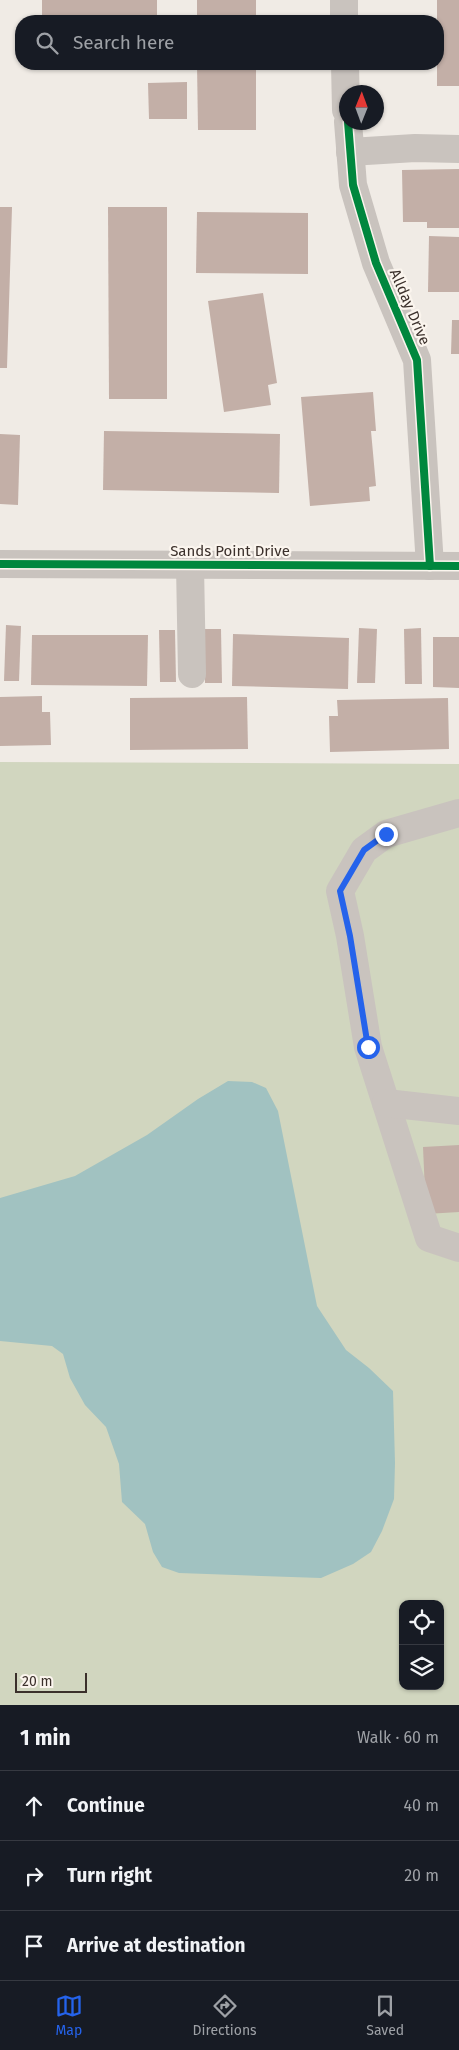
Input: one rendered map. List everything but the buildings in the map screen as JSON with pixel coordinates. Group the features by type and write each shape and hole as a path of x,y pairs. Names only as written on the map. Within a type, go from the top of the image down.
{"street":[{"path":"344,0 344,15"},
{"path":"345,70 345,85"},
{"name":"Allday Drive","path":"349,130 353,185 376,263 417,360 430,566"},
{"path":"350,152 415,148 459,148"},
{"name":"Sands Point Drive","path":"0,564 459,566"},
{"path":"190,565 192,674"},
{"path":"459,813 386,834 364,850 340,891 350,936 368,1047 429,1238 459,1248"},
{"path":"386,1103 459,1110"}],"green space":[{"path":"0,762 459,764 459,1705 0,1705"}],"water":[{"path":"228,1081 252,1082 266,1088 278,1111 317,1306 346,1350 369,1368 393,1391 394,1499 382,1531 371,1552 353,1564 321,1578 179,1573 162,1567 153,1552 145,1524 122,1502 119,1464 106,1427 85,1405 70,1378 63,1354 52,1346 0,1341 0,1198 75,1176 147,1135 198,1099"}],"cycle path":[{"path":"349,130 353,185 376,263 417,360 430,566"},
{"path":"0,564 459,566"}],"route":[{"path":"368,1047 350,936 340,891 364,850 386,834"}]}
